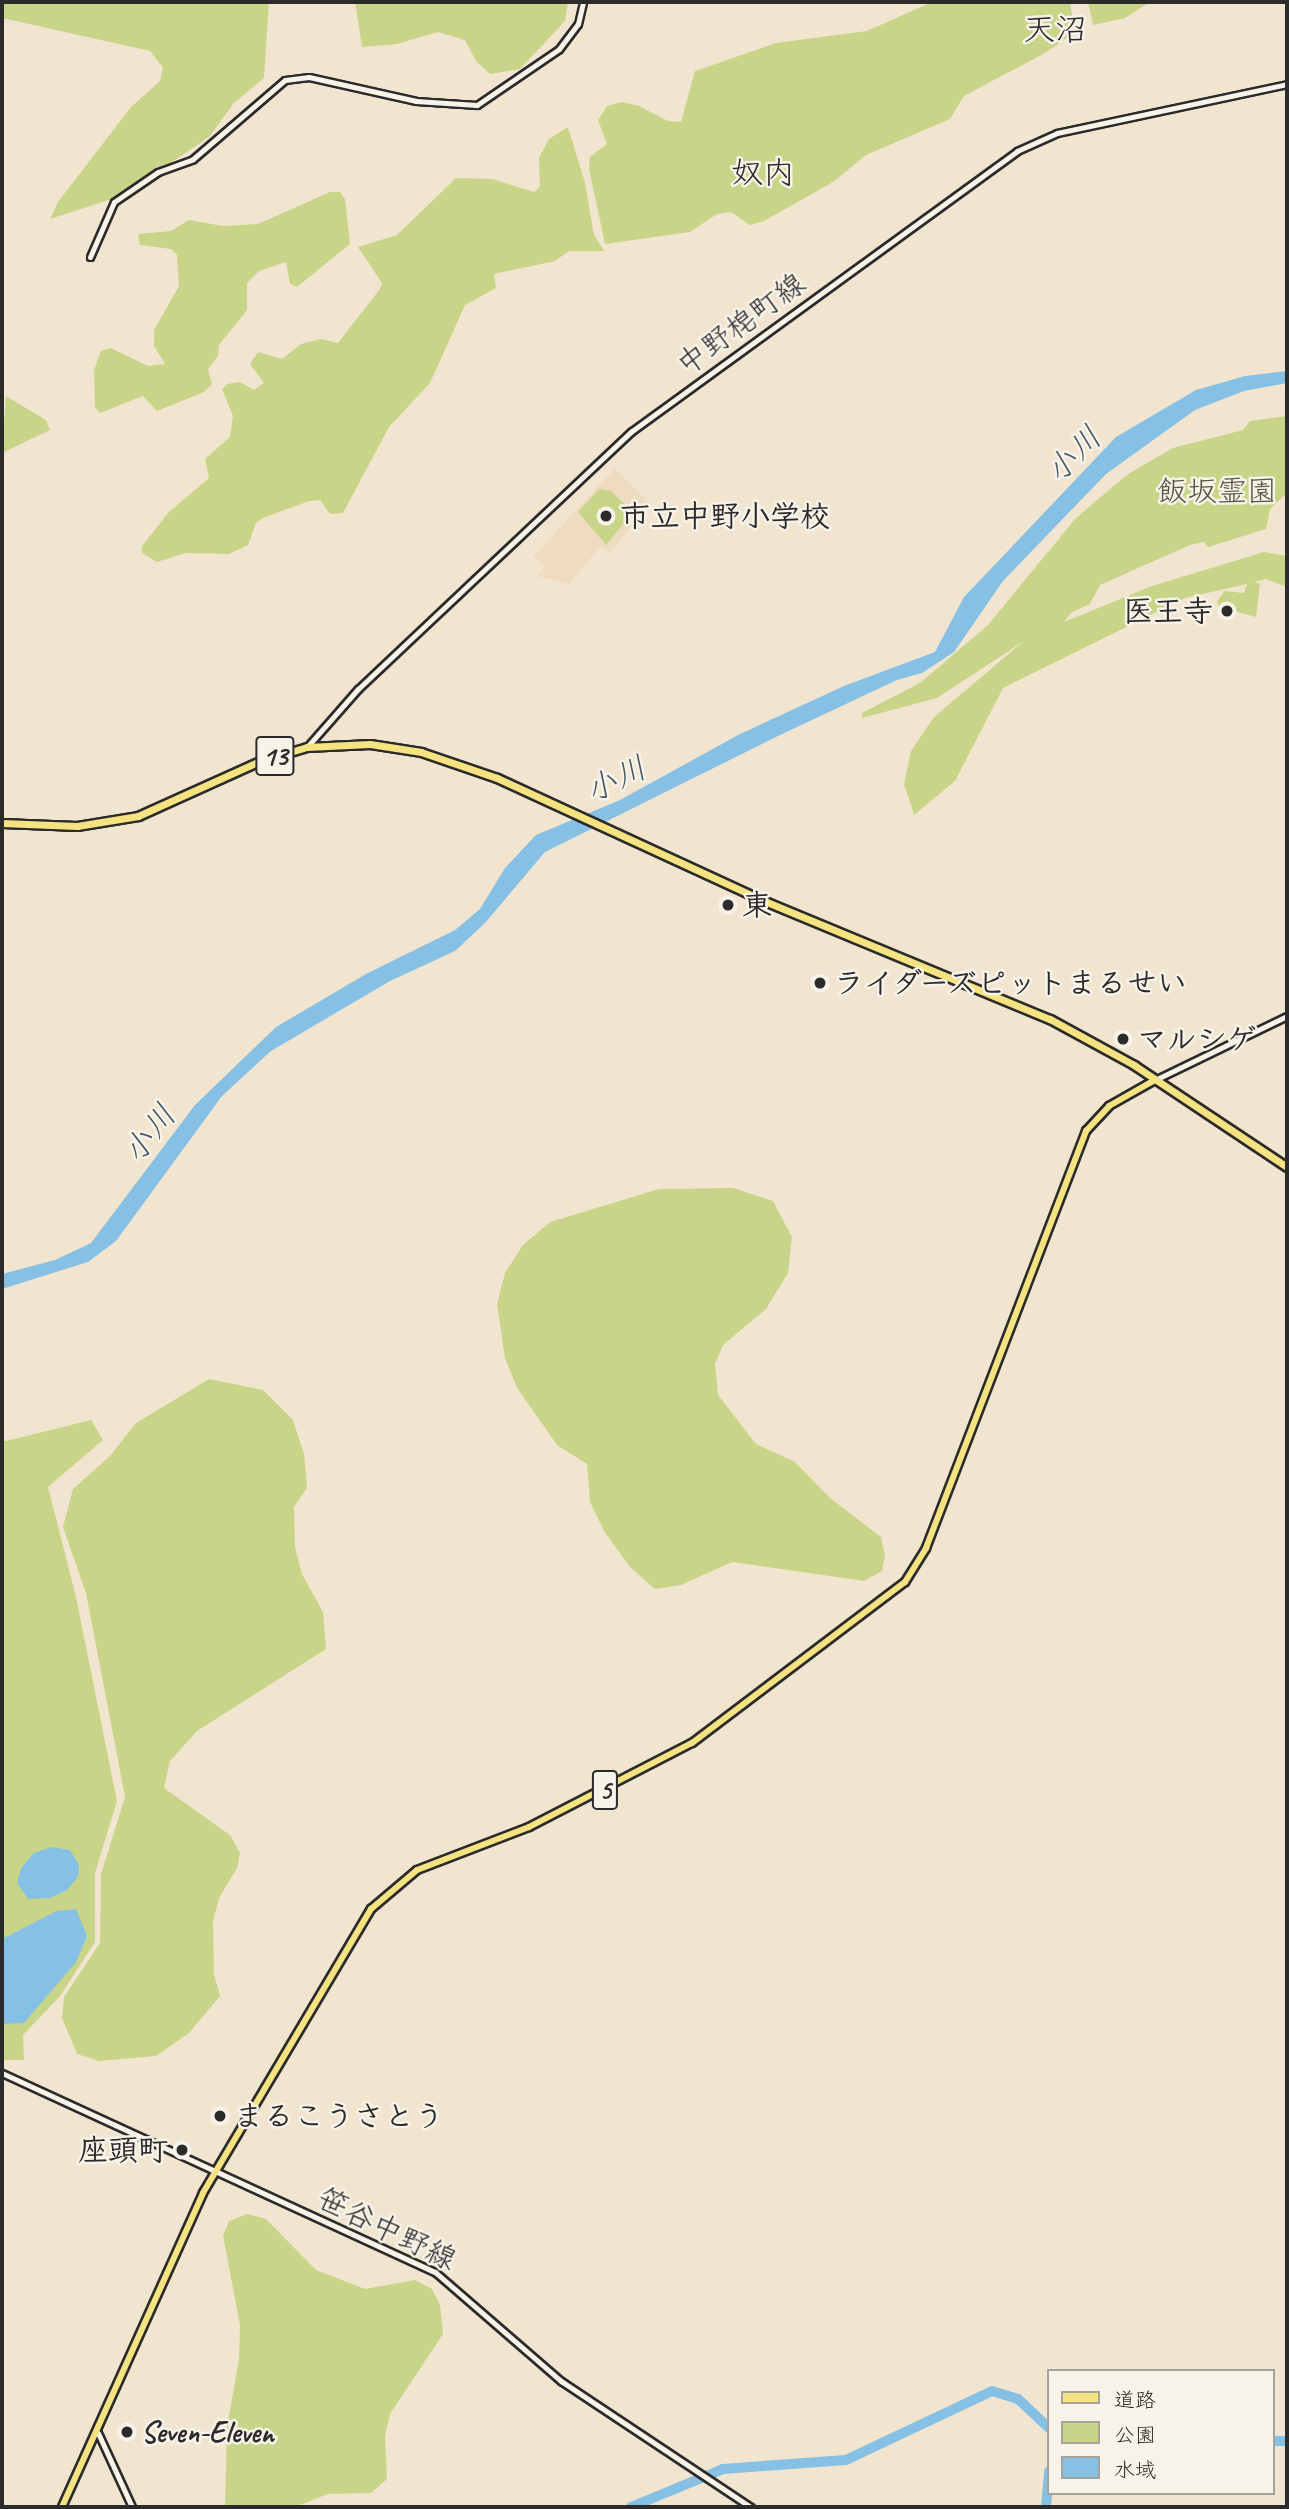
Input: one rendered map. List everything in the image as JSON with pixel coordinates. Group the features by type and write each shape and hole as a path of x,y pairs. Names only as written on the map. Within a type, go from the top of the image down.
{"highway":[{"name":"13","path":"2,823 77,826 138,816 260,761 307,747 370,744 421,752 497,778 767,902 1049,1019 1156,1080 1287,1167"}],"main road":[{"name":"5","path":"62,2507 98,2433 214,2173 339,1958 389,1889 426,1865 529,1827 669,1757 783,1677 905,1582 926,1548 1086,1131 1109,1106 1156,1080"}],"street":[{"path":"90,257 114,202 159,172 193,159 285,80 309,77 416,101 477,105 559,49 578,24 583,2"},
{"name":"中野梍町線","path":"307,747 358,689 632,431 1017,151 1057,133 1287,84"},
{"path":"1156,1080 1287,1016"},
{"name":"笹谷中野線","path":"2,2073 214,2173 435,2272 561,2381 751,2507"},
{"path":"98,2433 132,2507"}],"shaded area":[{"name":"市立中野小学校","path":"615,468 650,504 610,553 601,546 569,584 537,576 546,566 533,557"}],"green space":[{"path":"2,2 269,2 264,78 234,103 209,137 156,173 115,198 50,219 58,202 131,107 160,81 163,68 150,51 2,18"},
{"path":"355,2 568,2 565,21 520,69 490,74 476,61 465,40 438,32 397,44 362,47"},
{"path":"932,2 1070,2 1074,26 1071,35 1045,53 964,96 950,119 866,155 833,182 764,221 750,225 731,212 717,214 690,232 605,244 589,169 590,157 607,144 598,120 607,106 622,102 639,106 668,121 681,122 695,71 776,43 867,31"},
{"path":"1088,2 1150,2 1125,18 1093,25"},
{"path":"568,127 585,183 594,235 604,251 569,251 555,261 494,274 496,288 465,305 430,383 389,427 343,513 330,514 320,500 309,501 263,518 256,523 248,545 229,554 186,553 157,562 142,553 142,546 169,512 209,478 205,459 230,437 233,416 222,389 227,384 240,382 254,390 264,383 250,364 258,352 282,359 301,344 321,339 338,343 380,289 382,283 358,247 397,235 456,178 492,179 534,192 540,186 539,158 549,139"},
{"path":"330,192 340,192 345,199 350,244 297,287 290,284 286,262 259,271 247,283 247,310 219,345 218,356 208,369 212,384 204,392 157,411 143,396 100,413 95,407 94,370 101,351 111,348 148,366 165,364 154,346 154,330 179,286 177,255 171,249 140,245 138,234 171,231 189,220 223,226 258,224"},
{"path":"6,396 46,420 50,430 2,453"},
{"name":"飯坂霊園","path":"1287,416 1287,493 1270,509 1266,529 1208,547 1204,542 1190,545 1100,585 1090,604 1072,612 1064,622 1152,586 1264,552 1287,556 1287,587 1266,579 1254,582 1260,584 1256,617 1219,607 1217,601 1225,591 1244,593 1247,584 1185,598 1003,688 955,781 914,815 904,784 911,751 934,717 1024,641 937,698 862,718 862,713 920,683 987,626 1076,518 1128,474 1173,448 1243,430 1250,421"},
{"path":"599,489 611,491 633,512 606,545 578,512"},
{"path":"733,1188 773,1201 792,1237 788,1273 766,1309 723,1345 715,1364 718,1395 756,1444 795,1462 830,1498 881,1537 885,1555 882,1571 864,1581 732,1562 681,1585 655,1589 630,1567 604,1531 590,1502 587,1464 557,1445 517,1388 505,1358 497,1304 505,1273 523,1245 550,1222 659,1189"},
{"path":"209,1379 263,1390 293,1420 304,1454 307,1488 294,1507 295,1547 302,1574 323,1612 326,1649 197,1731 170,1761 164,1788 230,1835 240,1853 237,1868 219,1898 213,1922 214,1974 220,1996 189,2033 156,2056 99,2061 77,2054 62,2018 64,1997 100,1943 101,1874 125,1797 86,1593 63,1527 73,1489 110,1456 136,1423"},
{"path":"91,1420 103,1440 48,1487 76,1597 117,1801 95,1873 95,1942 60,1996 23,2035 24,2060 2,2060 2,1442"},
{"path":"247,2214 266,2219 316,2270 365,2289 415,2280 432,2289 440,2305 443,2334 390,2414 385,2436 387,2479 371,2493 328,2494 295,2507 225,2507 227,2427 239,2359 240,2325 223,2236 229,2221"}],"water":[{"path":"1287,371 1287,383 1244,391 1195,410 1106,474 1003,581 954,652 922,673 897,680 778,736 545,852 485,923 455,951 390,981 271,1051 222,1096 116,1241 88,1262 2,1289 2,1274 55,1260 91,1243 195,1105 276,1027 366,974 455,930 480,909 505,868 536,835 620,800 740,734 844,686 935,652 964,597 1116,437 1196,390 1245,376"},
{"path":"51,1847 70,1850 79,1865 78,1877 67,1890 50,1898 28,1899 17,1883 21,1868 34,1853"},
{"path":"76,1909 87,1936 76,1962 24,2023 2,2024 2,1939 57,1911"}],"waterway":[{"path":"631,2507 723,2469 846,2460 992,2391 1018,2399 1048,2427"},
{"path":"1275,2441 1287,2441"},
{"path":"1046,2507 1048,2483"}],"place":[{"name":"市立中野小学校","path":"606,516"},
{"name":"医王寺","path":"1227,611"},
{"name":"東","path":"728,905"},
{"name":"ライダーズピットまるせい","path":"820,983"},
{"name":"マルシゲ","path":"1123,1039"},
{"name":"まるこうさとう","path":"220,2116"},
{"name":"座頭町","path":"182,2150"},
{"name":"Seven-Eleven","path":"127,2432"}],"district":[{"name":"天沼","path":"1055,30"},
{"name":"奴内","path":"763,173"}],"water label":[{"name":"小川","path":"1074,455"},
{"name":"小川","path":"616,780"},
{"name":"小川","path":"150,1134"}]}
